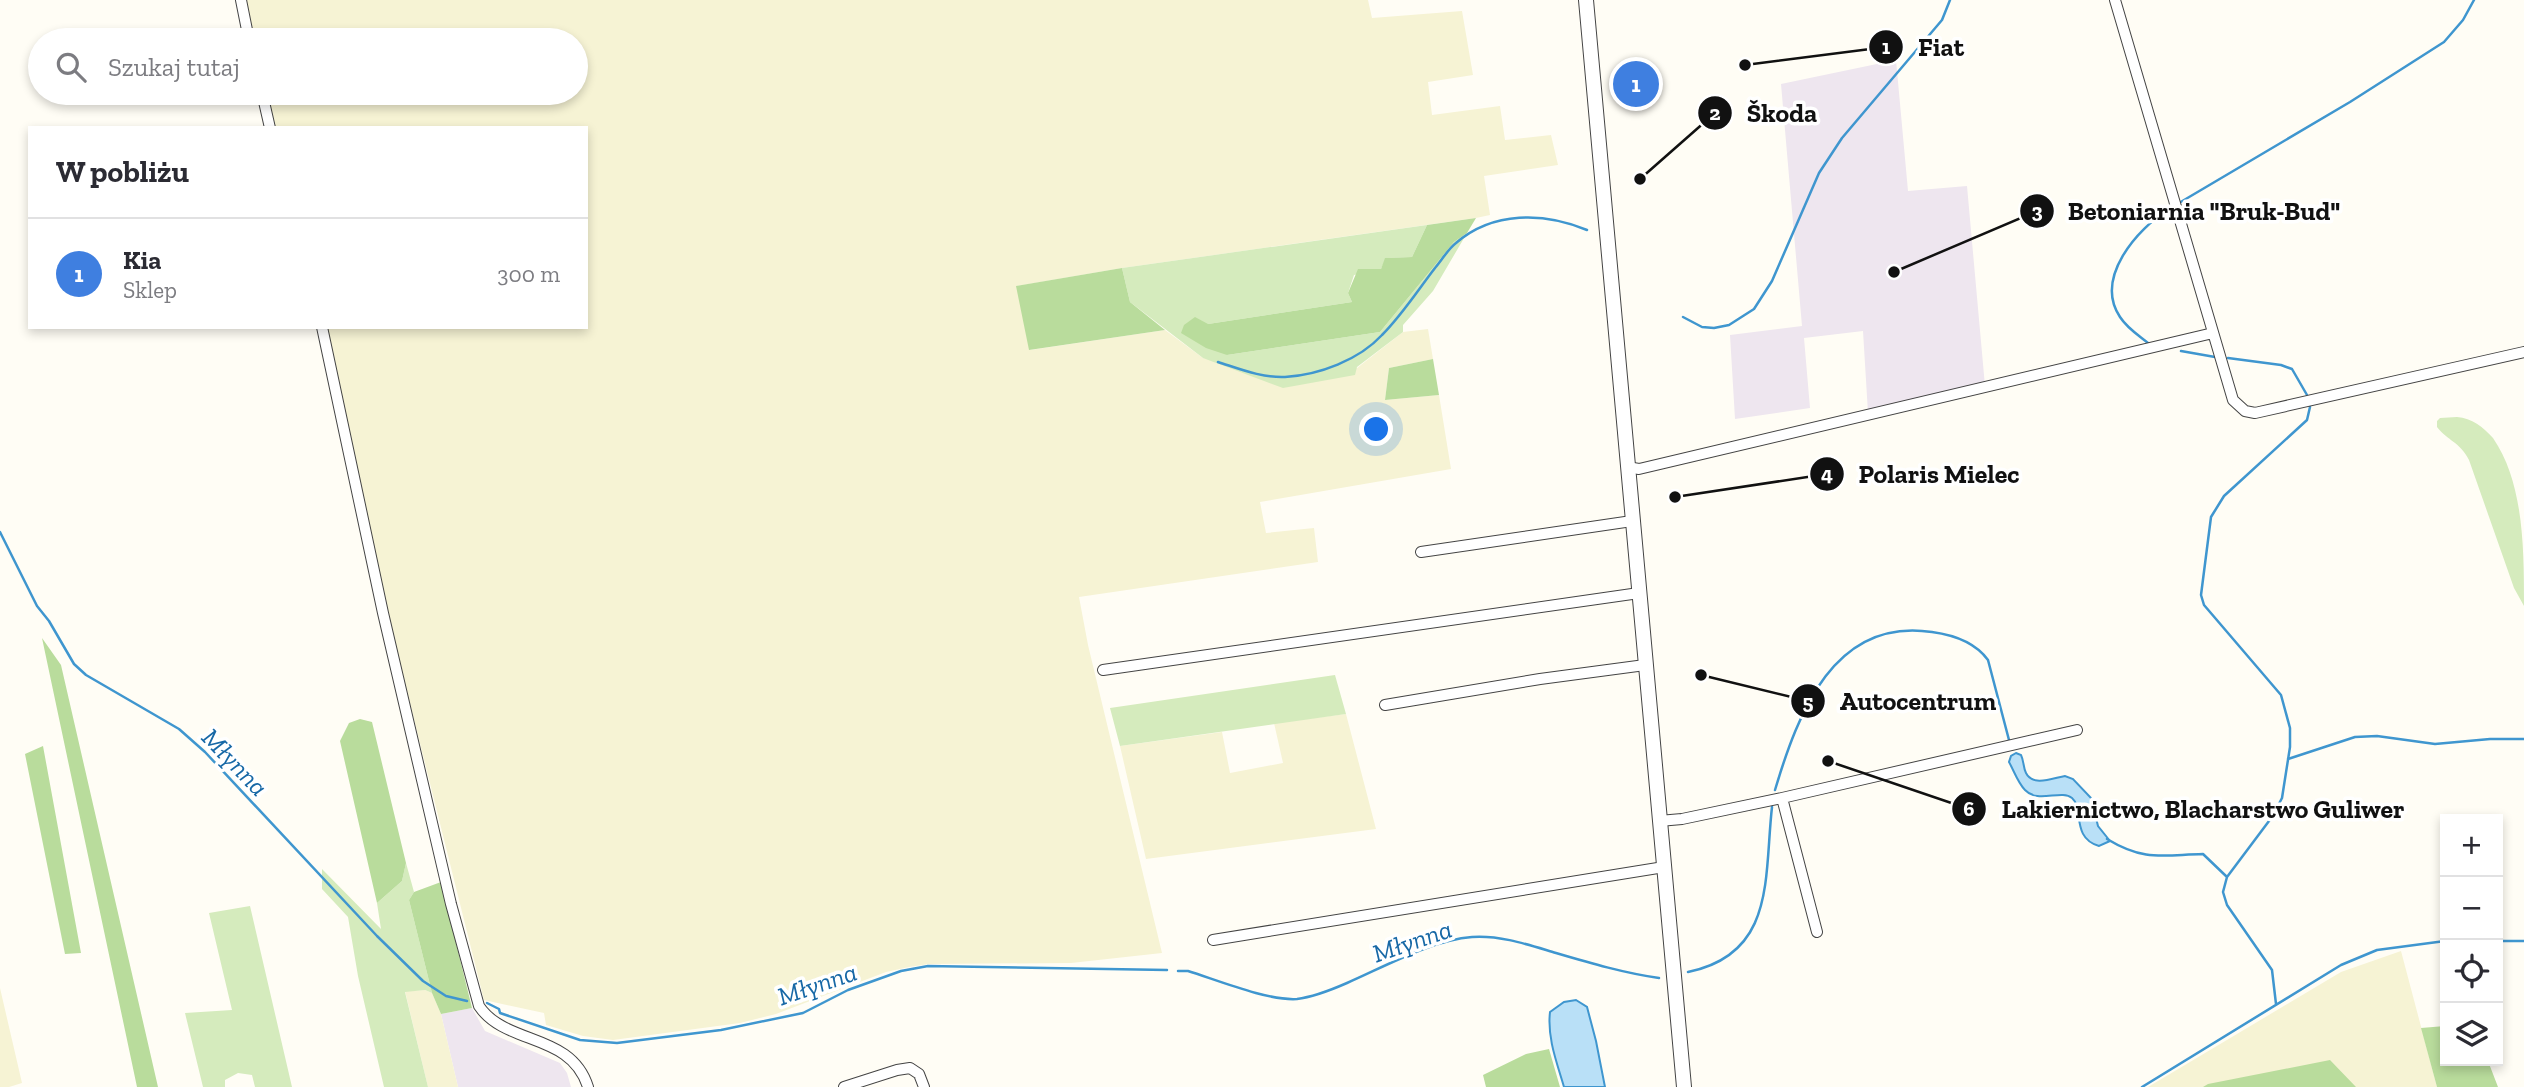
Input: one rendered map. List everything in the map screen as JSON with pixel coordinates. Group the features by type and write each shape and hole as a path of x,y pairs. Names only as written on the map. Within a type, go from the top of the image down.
{"street":[{"path":"241,0 247,28"},
{"path":"1586,0 1684,1087"},
{"path":"2115,0 2233,400 2245,411 2255,413 2524,352"},
{"path":"265,105 270,126"},
{"path":"321,329 386,626 451,904 479,1006 487,1018 499,1026 556,1048 571,1060 585,1077 588,1087"},
{"path":"1627,467 1639,469 2213,333"},
{"path":"1421,552 1632,521"},
{"path":"1103,670 1639,593"},
{"path":"1385,705 1645,665"},
{"path":"1659,821 1682,819 2077,730"},
{"path":"1782,797 1817,932"},
{"path":"1213,940 1664,867"},
{"path":"844,1087 910,1068 919,1074 924,1087"}],"shaded area":[{"path":"243,0 1368,0 1372,18 1462,11 1473,75 1428,82 1432,115 1500,106 1505,140 1551,135 1558,165 1484,176 1490,215 1122,268 1017,286 1030,350 1165,330 1203,358 1357,368 1403,332 1428,329 1433,359 1389,368 1385,400 1439,395 1451,469 1260,502 1266,533 1314,528 1318,562 1079,597 1088,645 1162,953 1071,963 929,964 909,967 886,972 776,1014 740,1023 613,1040 583,1036 546,1025 544,1013 484,1000 400,663 324,329 588,329 588,126 273,126 268,105 588,105 588,28 249,28"},
{"path":"1896,60 1908,191 1967,186 1985,386 1868,413 1863,331 1804,338 1810,408 1735,419 1730,335 1802,326 1781,84"},
{"path":"1346,714 1376,829 1146,859 1120,746 1222,732 1230,773 1283,763 1274,723"},
{"path":"2401,951 2437,1087 2148,1087 2341,972"},
{"path":"0,988 22,1083 9,1087 0,1087"},
{"path":"425,990 432,993 441,1014 458,1087 428,1087 405,991"},
{"path":"472,1008 485,1031 560,1063 567,1073 571,1087 458,1087 441,1014"}],"green space":[{"path":"1476,218 1467,233 1454,242 1380,332 1227,355 1206,348 1181,333 1184,325 1195,317 1208,324 1352,302 1348,293 1358,269 1381,269 1385,258 1412,257 1427,225"},
{"path":"1427,225 1412,257 1386,258 1381,269 1354,275 1348,293 1352,302 1208,324 1227,355 1380,332 1454,242 1467,233 1433,291 1403,325 1403,332 1357,367 1355,375 1283,388 1203,358 1130,302 1122,268"},
{"path":"1122,268 1130,302 1165,330 1029,350 1016,286"},
{"path":"1433,359 1439,395 1385,400 1389,368"},
{"path":"2457,417 2477,424 2493,438 2511,475 2520,518 2524,606 2514,588 2469,460 2462,449 2437,427 2440,418"},
{"path":"42,638 61,665 158,1087 137,1087"},
{"path":"1335,675 1346,714 1120,746 1110,708"},
{"path":"360,719 372,722 406,863 402,881 377,903 340,741 349,723"},
{"path":"43,746 81,953 65,954 25,754"},
{"path":"406,863 414,892 409,900 432,993 425,990 405,992 428,1087 384,1087 358,976 348,917 322,889 322,869 381,929 377,903 402,881"},
{"path":"441,882 472,1008 441,1014 432,993 409,900 414,892"},
{"path":"250,906 292,1087 255,1087 252,1075 238,1073 225,1080 225,1087 203,1087 185,1013 232,1010 209,913"},
{"path":"2440,1026 2440,1066 2490,1066 2498,1087 2437,1087 2421,1028"},
{"path":"1549,1049 1560,1087 1486,1087 1483,1075 1526,1054"},
{"path":"2330,1060 2356,1087 2203,1087 2208,1084"}],"water":[{"path":"2016,753 2021,755 2026,773 2033,780 2065,776 2073,779 2091,798 2098,826 2110,841 2099,846 2085,837 2072,798 2062,795 2036,796 2025,790 2009,762 2011,756"},
{"path":"1576,1000 1587,1007 1605,1087 1564,1087 1551,1041 1550,1012 1564,1002"}],"waterway":[{"path":"1683,317 1702,327 1714,328 1729,325 1754,309 1772,281 1819,173 1842,138 1942,20 1950,0"},
{"path":"2179,203 2350,102 2444,42 2463,20 2474,0"},
{"path":"2148,343 2120,317 2113,302 2112,286 2123,256 2133,242 2144,229 2169,209"},
{"path":"1218,362 1276,377 1298,376 1338,365 1373,344 1396,319 1450,248 1470,233 1502,220 1519,218 1554,220 1587,230"},
{"path":"2181,351 2215,357"},
{"path":"2228,358 2292,369 2307,395"},
{"path":"2276,1004 2272,970 2227,905 2223,892 2227,877 2272,817 2282,798 2290,747 2290,728 2281,695 2204,605 2201,595 2211,517 2224,496 2307,420 2310,407"},
{"name":"Młynna","path":"0,532 37,606 74,664 86,675 179,729 205,752 377,936 423,981 446,996 467,1001"},
{"name":"Młynna","path":"1775,790 1795,731 1825,677 1845,655 1869,640 1898,631 1948,635 1963,640 1983,654 1988,660 2009,740"},
{"path":"2288,759 2355,737 2377,736 2435,744 2524,739"},
{"name":"Młynna","path":"1688,972 1717,963 1737,948 1751,930 1760,909 1765,885 1772,807"},
{"name":"Młynna","path":"2107,839 2132,851 2154,856 2203,854 2227,877"},
{"name":"Młynna","path":"1178,971 1188,971 1272,997 1297,999 1329,991 1441,943 1483,937 1515,941 1607,967 1659,978"},
{"path":"2503,941 2524,941"},
{"path":"2142,1087 2341,965 2377,950 2440,942"},
{"name":"Młynna","path":"487,1003 499,1009 500,1013 580,1040 617,1043 721,1030 803,1013 848,990 901,971 928,966 1167,970"}],"place":[{"name":"Fiat","path":"1745,65"},
{"name":"Kia","path":"1636,84"},
{"name":"Škoda","path":"1640,179"},
{"name":"Betoniarnia \"Bruk-Bud\"","path":"1894,272"},
{"name":"Polaris Mielec","path":"1675,497"},
{"name":"Autocentrum","path":"1701,675"},
{"name":"Lakiernictwo, Blacharstwo Guliwer","path":"1828,761"}]}
